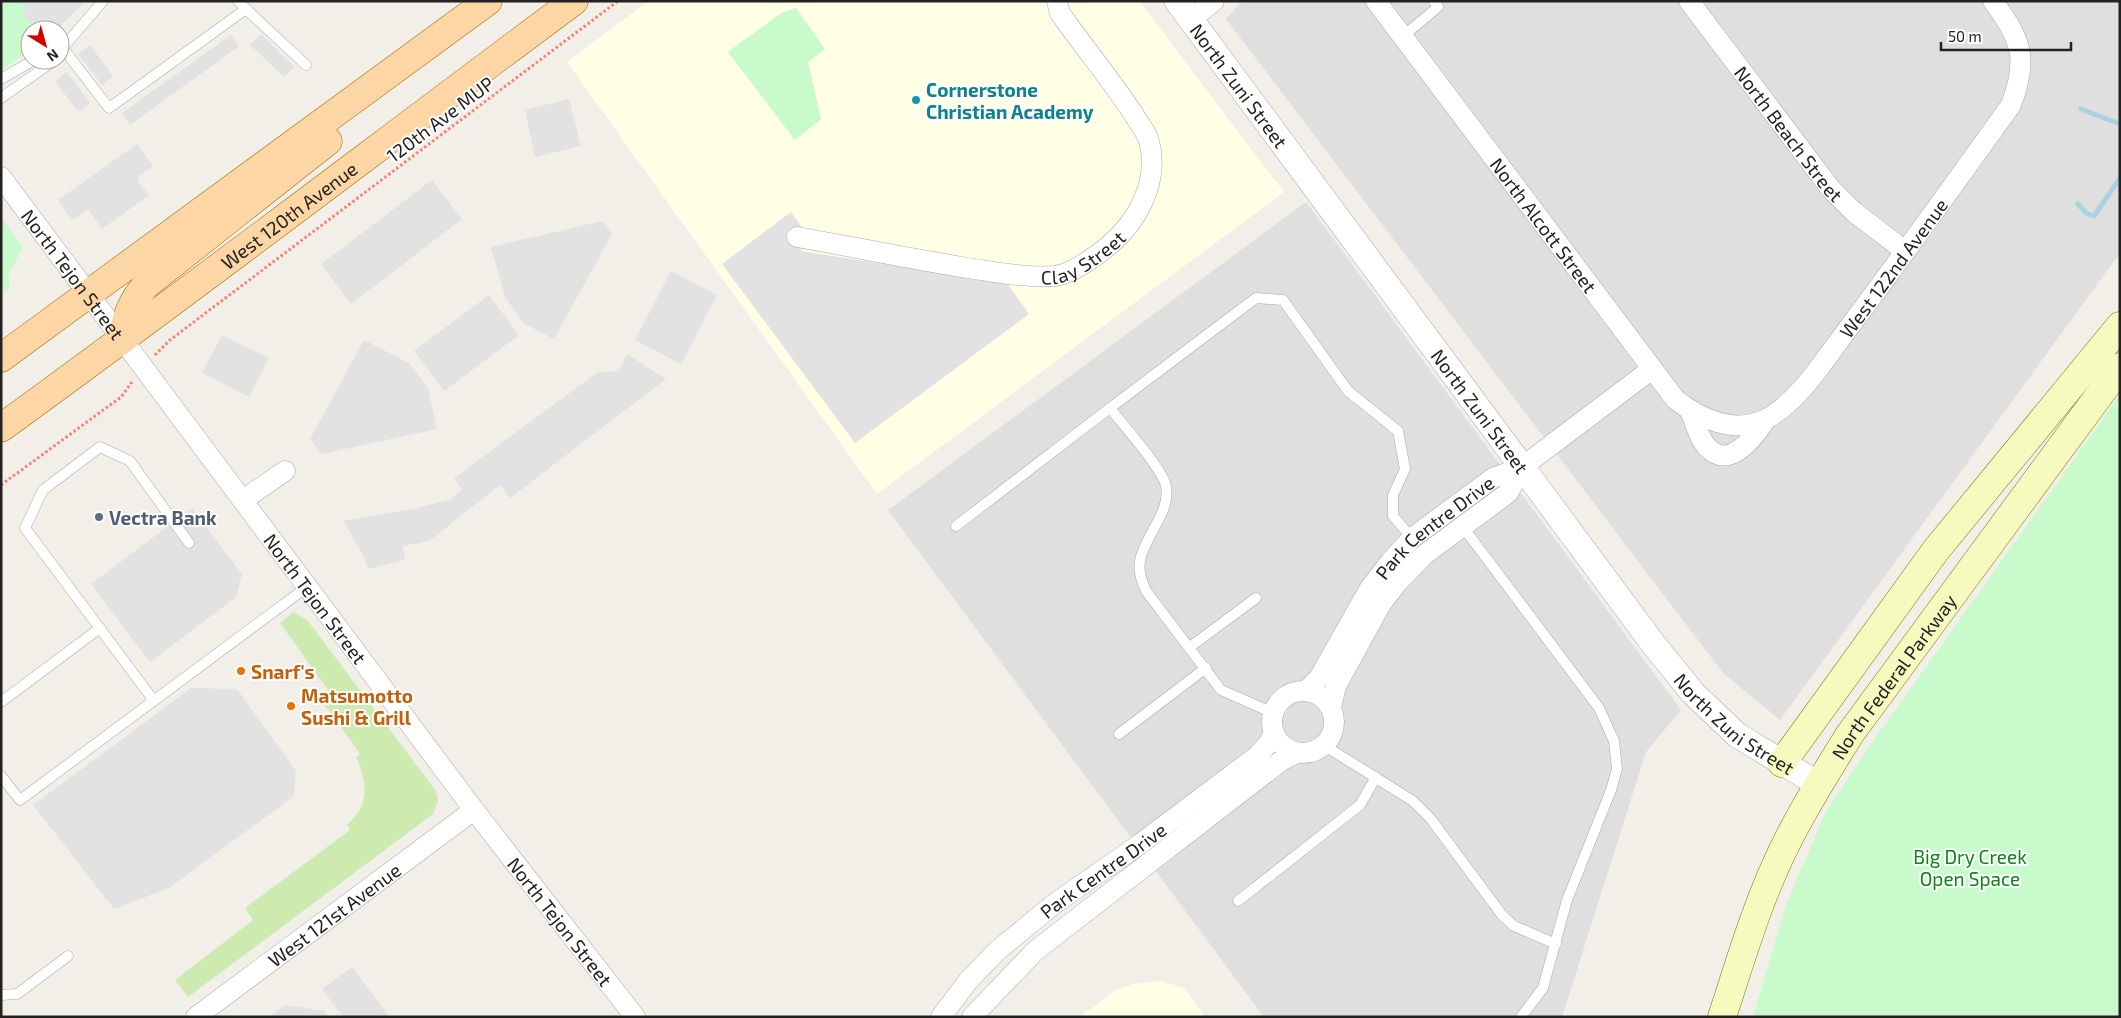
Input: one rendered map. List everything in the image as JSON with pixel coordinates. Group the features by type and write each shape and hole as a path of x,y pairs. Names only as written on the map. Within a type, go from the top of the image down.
{"main road":[{"path":"1,358 90,295 488,1"},
{"name":"West 120th Avenue","path":"1,428 122,340 574,1"},
{"path":"122,340 127,316 136,296 147,284 323,145 404,63"},
{"path":"1782,763 1936,550 2120,326"},
{"name":"North Federal Parkway","path":"1722,1017 1758,908 1785,846 1818,784 1850,734 2120,367"}],"street":[{"name":"Clay Street","path":"797,237 933,263 997,272 1056,276 1087,262 1114,242 1130,224 1143,202 1150,184 1153,161 1149,139 1129,108 1067,24 1060,13 1057,1"},
{"path":"1065,1 1067,24"},
{"path":"1182,6 1214,1"},
{"name":"North Alcott Street","path":"1376,1 1675,399 1690,411 1720,424 1732,425"},
{"name":"North Beach Street","path":"1689,1 1830,188 1854,212 1905,251"},
{"name":"West 122nd Avenue","path":"1732,425 1749,424 1766,419 1788,404 1820,366 2011,104 2021,74 2020,49 2011,25 1993,1"},
{"name":"North Zuni Street","path":"1182,6 1654,645 1693,693 1737,735 1818,784"},
{"name":"North Tejon Street","path":"1,177 474,810 635,1017"},
{"path":"1522,467 1652,370"},
{"path":"1690,411 1702,440 1710,449 1718,454 1727,455 1747,445 1766,419"},
{"name":"Park Centre Drive","path":"1331,707 1336,686 1381,604 1398,582 1424,555 1508,493 1522,467"},
{"name":"Park Centre Drive","path":"1306,691 1319,678 1370,588 1412,538 1493,478 1522,467"},
{"path":"243,500 285,472"},
{"path":"1306,691 1325,699 1331,707 1335,728 1325,746 1316,751 1306,754 1296,753 1282,746 1274,733 1273,713 1286,696 1295,692 1306,691"},
{"name":"Park Centre Drive","path":"941,1017 968,981 998,950 1054,904 1140,844 1257,756 1268,744 1274,733"},
{"name":"Park Centre Drive","path":"972,1017 1035,951 1281,761 1296,753"},
{"name":"West 121st Avenue","path":"196,1017 474,810"}],"lane":[{"path":"70,39 104,1"},
{"path":"238,1 306,65"},
{"path":"1402,37 1438,7 1434,1"},
{"path":"70,60 109,108 246,9"},
{"path":"1,79 20,68"},
{"path":"1,98 40,70"},
{"path":"956,526 1256,298 1283,300 1348,391 1398,431 1404,469 1393,495 1393,516 1412,538"},
{"path":"1110,408 1158,470 1166,485 1166,502 1140,560 1140,574 1146,591 1222,690 1273,713"},
{"path":"154,701 25,528 43,490 100,447 130,461 189,543"},
{"path":"1463,526 1599,708 1614,741 1617,769 1611,790 1567,900 1543,988 1521,1017"},
{"path":"1,776 20,800 307,587"},
{"path":"1190,647 1256,598"},
{"path":"1,702 100,628"},
{"path":"1119,734 1206,668"},
{"path":"1325,746 1413,801 1430,818 1502,915 1514,926 1556,944"},
{"path":"1238,901 1360,805 1376,777"},
{"path":"1,995 17,994 68,956"}],"path":[{"name":"120th Ave MUP","path":"1,485 121,397 144,366 170,340 618,1"}],"shaded area":[{"path":"23,1 85,1 66,20 29,20 25,17"},
{"path":"649,1 1139,1 1284,192 877,494 567,62"},
{"path":"1242,1 2120,1 2120,253 1780,720 1723,673 1226,19"},
{"path":"261,34 294,67 284,77 250,45"},
{"path":"231,35 239,46 130,125 122,113"},
{"path":"90,45 113,76 102,85 78,54"},
{"path":"67,72 90,103 78,112 55,81"},
{"path":"569,99 581,146 535,157 525,110"},
{"path":"137,144 153,166 138,176 139,183 149,195 102,229 88,209 72,220 58,200"},
{"path":"432,180 462,219 351,304 321,264"},
{"path":"1306,202 1681,710 1646,752 1562,1017 1264,1017 888,510"},
{"path":"791,212 804,230 801,251 1007,283 1029,314 855,443 722,264"},
{"path":"602,221 612,234 554,339 523,323 505,297 491,247"},
{"path":"671,271 717,295 681,364 635,340"},
{"path":"489,295 519,335 444,391 414,351"},
{"path":"222,335 269,358 249,397 202,373"},
{"path":"364,340 409,363 428,388 437,429 322,454 310,439"},
{"path":"627,354 666,379 510,498 500,485 429,541 403,546 405,560 368,569 363,554 343,521 417,508 449,500 462,490 454,478 598,372 619,371"},
{"path":"192,508 242,574 236,597 150,662 91,584"},
{"path":"191,688 237,689 296,771 294,796 169,888 114,909 33,805"},
{"path":"352,967 389,1017 343,1017 322,989"},
{"path":"1161,981 1184,988 1205,1017 1079,1017 1116,990 1133,984"},
{"path":"286,1005 324,1011 328,1017 270,1017"}],"green space":[{"path":"1,1 86,1 66,20 20,20 20,57 1,70"},
{"path":"796,8 825,49 808,62 821,119 795,140 728,52 781,13"},
{"path":"1,218 23,247 8,275 10,288 1,295"},
{"name":"Big Dry Creek Open Space","path":"2120,395 2120,1017 1753,1017 1786,905 1825,813 1878,734"},
{"path":"293,612 308,621 436,791 438,801 433,814 188,997 175,980 253,920 245,908 350,830 347,825 360,809 363,801 365,793 363,776 356,757 360,754 319,697 328,690 280,623"}],"waterway":[{"path":"2081,109 2120,124"},
{"path":"2078,204 2086,213 2094,216 2120,178"}],"place":[{"name":"Cornerstone Christian Academy","path":"916,100"},
{"name":"Vectra Bank","path":"99,517"},
{"name":"Snarf's","path":"241,671"},
{"name":"Matsumotto Sushi & Grill","path":"291,706"}]}
